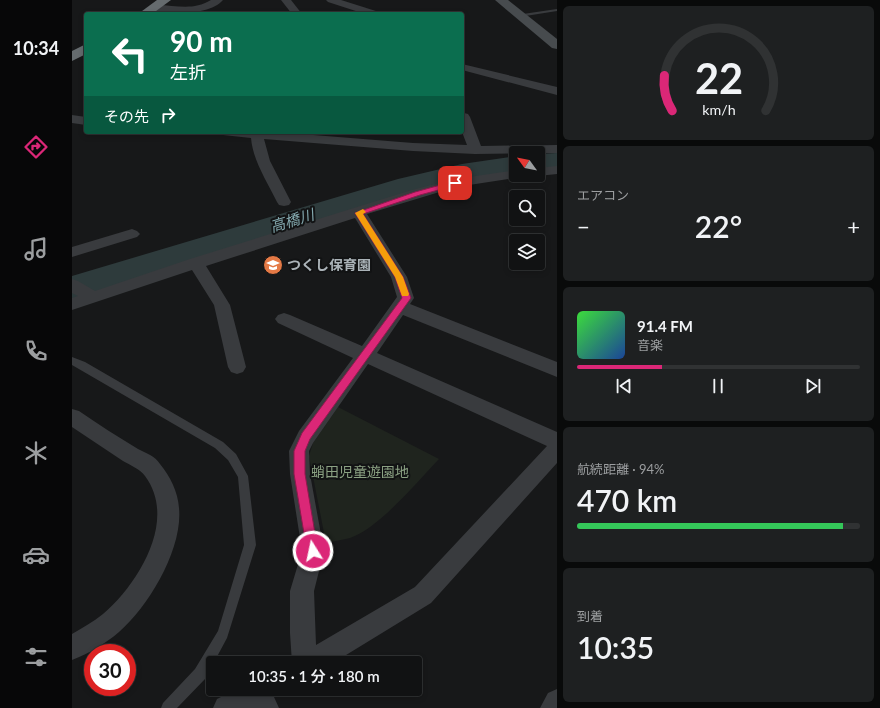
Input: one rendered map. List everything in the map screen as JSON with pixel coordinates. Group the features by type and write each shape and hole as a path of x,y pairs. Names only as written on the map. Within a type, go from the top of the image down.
{"highway":[{"path":"148,11 165,0"},
{"path":"72,56 84,49"}],"street":[{"path":"148,11 169,11 205,7 218,0"},
{"path":"286,0 295,12"},
{"path":"331,0 370,12"},
{"path":"502,0 557,45"},
{"path":"464,68 557,91"},
{"path":"464,118 465,126 474,141 475,150"},
{"path":"72,120 84,121"},
{"path":"284,202 261,155 257,142 257,134 413,147 475,150 557,149"},
{"path":"545,171 557,170"},
{"path":"72,304 83,292 196,263 359,213 417,193 455,183 509,175"},
{"path":"304,656 302,633 302,591 313,551 300,474 299,451 306,436 406,298 399,277 359,213"},
{"path":"72,252 132,234"},
{"path":"196,263 222,305 237,367"},
{"path":"400,306 557,370"},
{"path":"284,319 557,441"},
{"path":"72,417 153,468 163,484 170,504 170,525 159,556 141,589 114,620 72,648"},
{"path":"321,656 423,595 554,453 557,447"},
{"path":"226,708 262,697"},
{"path":"553,708 557,702"}],"lane":[{"path":"520,15 557,10"},
{"path":"72,361 82,365 219,445 232,457 243,476 250,545 222,634 200,674 168,708"}],"green space":[{"name":"蛸田児童遊園地","path":"338,407 439,459 385,515 373,525 350,538 326,543 309,456 313,443"}],"waterway":[{"name":"高橋川","path":"545,163 557,162"},
{"name":"高橋川","path":"72,289 409,186 462,173 509,166"}],"slow traffic":[{"path":"363,212 359,213 399,277 405,294"}],"place":[{"name":"つくし保育園","path":"273,265"}],"route":[{"path":"313,551 300,474 299,451 306,436 406,298 399,277 359,213 417,193 455,183"}]}
